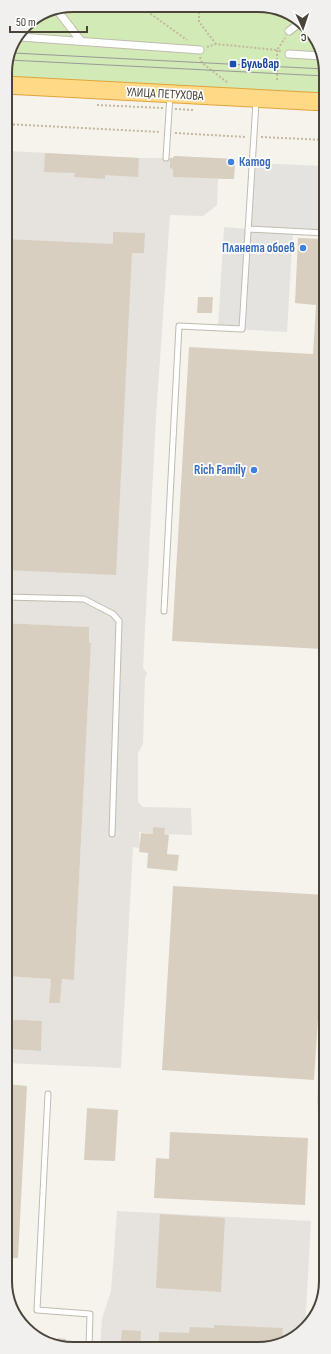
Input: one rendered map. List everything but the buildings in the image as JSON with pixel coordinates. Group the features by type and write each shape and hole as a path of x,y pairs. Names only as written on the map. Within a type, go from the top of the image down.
{"highway":[{"name":"УЛИЦА ПЕТУХОВА","path":"12,85 319,102"}],"street":[{"path":"60,13 81,41"},
{"path":"289,31 296,26"},
{"path":"24,37 81,41 200,53"},
{"path":"288,54 316,56"}],"lane":[{"path":"166,158 170,94"},
{"path":"164,611 179,326 242,329 256,99"},
{"path":"248,229 319,233"},
{"path":"12,598 84,599 113,614 119,621 112,834"},
{"path":"48,1094 36,1310 90,1314 89,1342"}],"path":[{"path":"148,12 200,53 202,63 229,84"},
{"path":"199,12 199,22 216,44"},
{"path":"277,80 277,50 289,31"},
{"path":"200,53 216,44 277,50"}],"shaded area":[{"path":"12,151 139,158 173,158 174,156 235,159 234,179 218,179 217,205 203,216 170,215 156,417 143,668 147,673 145,678 143,744 138,753 138,802 143,807 191,808 192,835 164,834 164,828 153,828 153,834 139,832 140,848 133,847 121,1068 12,1063 12,1049 41,1051 42,1021 12,1019 12,976 51,979 50,1003 60,1003 62,979 74,979 91,643 89,643 89,627 12,623"},
{"path":"252,163 319,166 319,233 293,231 287,332 218,328 224,227 248,229"},
{"path":"319,1059 319,1105 317,1105"},
{"path":"117,1211 311,1221 306,1319 295,1329 285,1336 277,1339 258,1342 100,1342 102,1319 111,1291"}],"green space":[{"path":"61,13 270,13 285,18 301,30 309,39 317,58 319,73 319,96 12,79 12,69 18,46 25,36 33,27 43,20"}],"tram line":[{"path":"16,53 318,69"},
{"path":"14,60 319,76"}],"place":[{"name":"Бульвар","path":"233,64"},
{"name":"Катод","path":"231,162"},
{"name":"Планета обоев","path":"303,248"},
{"name":"Rich Family","path":"254,470"}]}
